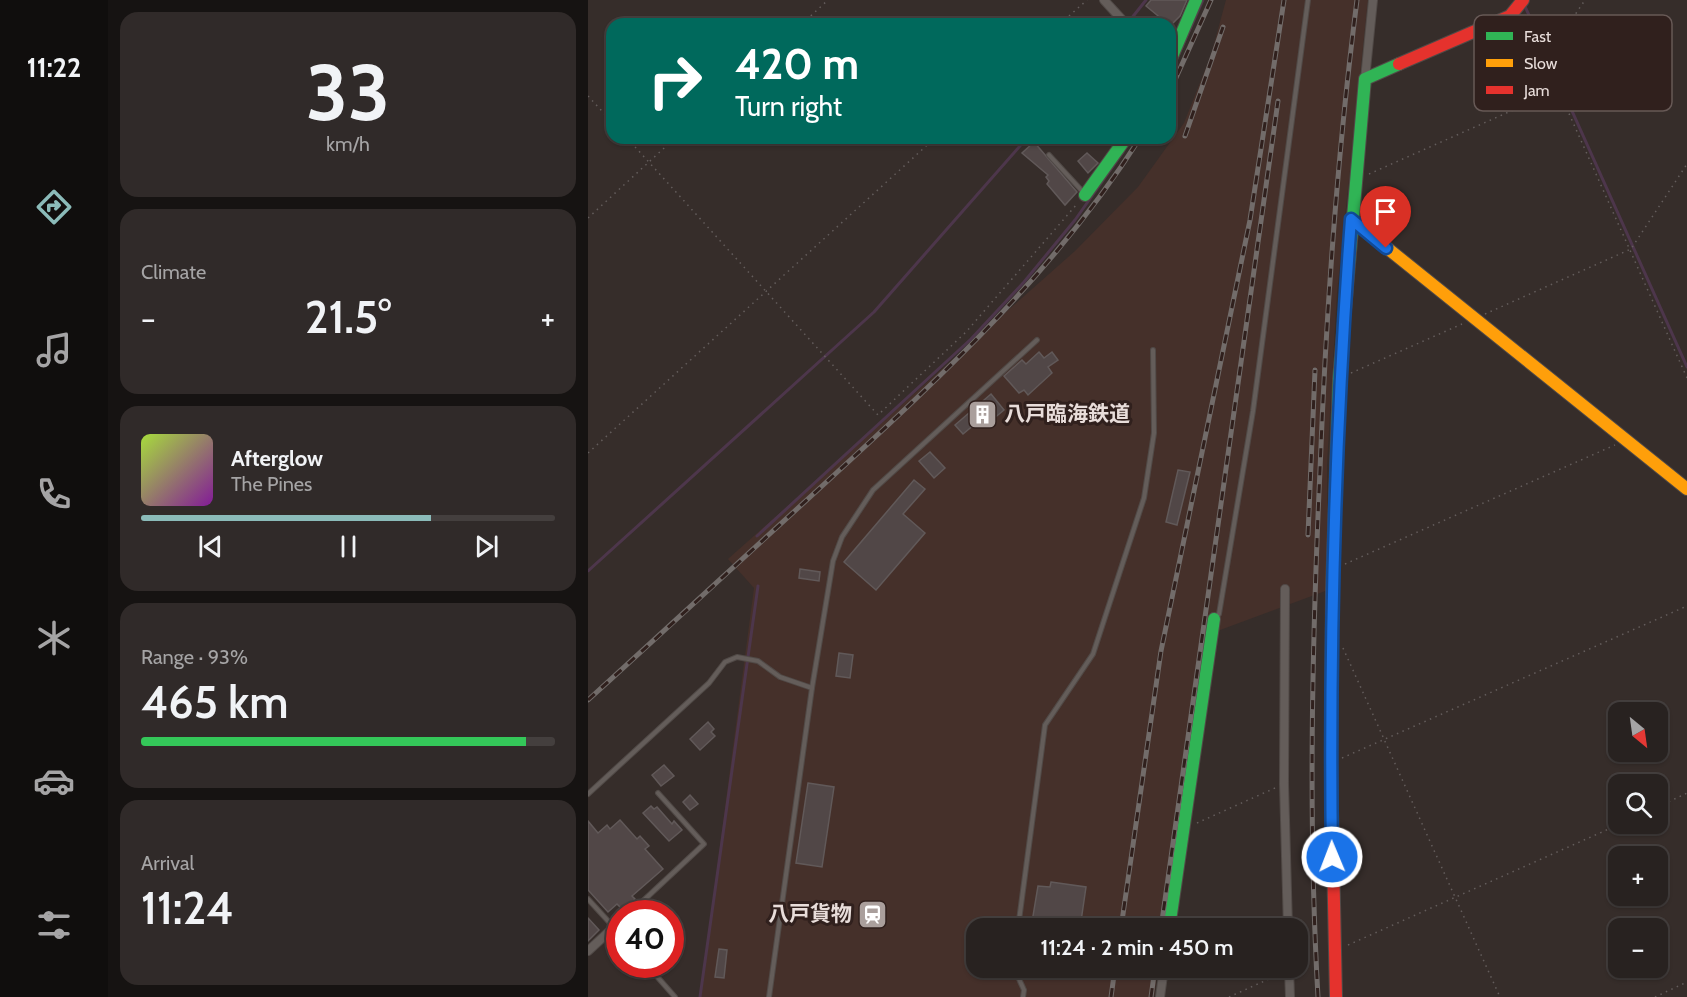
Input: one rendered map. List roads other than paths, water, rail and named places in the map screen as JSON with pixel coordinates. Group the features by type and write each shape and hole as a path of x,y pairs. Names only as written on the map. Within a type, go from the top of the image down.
{"street":[{"path":"1104,0 1120,18"},
{"path":"1176,47 1197,0"},
{"path":"1336,997 1333,952 1331,763 1332,570 1339,378 1351,219 1373,0"},
{"path":"1511,15 1522,3"},
{"path":"1365,79 1474,32"},
{"path":"1085,195 1122,144"},
{"path":"1351,219 1687,489"},
{"path":"1285,588 1284,784 1288,918"},
{"path":"1171,918 1214,619"},
{"path":"588,951 606,937"},
{"path":"1160,997 1163,978"},
{"path":"1289,978 1290,997"}],"lane":[{"path":"1214,619 1219,614 1252,411 1308,0"},
{"path":"1049,155 1085,195"},
{"path":"769,997 812,688 833,561 842,537 860,506 873,490 1037,340"},
{"path":"1019,918 1045,725 1093,654 1144,498 1154,433 1153,350"},
{"path":"588,794 731,660 737,657 758,661 780,677 812,688"},
{"path":"644,900 704,844 658,793"},
{"path":"588,899 606,916"},
{"path":"658,978 675,997"},
{"path":"1019,978 1024,990 1023,997"}],"waterway":[{"path":"1132,18 1146,0"},
{"path":"1176,61 1203,0"},
{"path":"1524,4 1529,15"},
{"path":"1572,111 1687,367"},
{"path":"588,571 874,312 1022,144"},
{"path":"757,536 971,339 1024,282 1075,220 1123,152"},
{"path":"700,997 758,586"}],"railway":[{"path":"1176,78 1211,0"},
{"path":"1122,918 1161,651 1250,220 1284,0"},
{"path":"1318,997 1312,799 1317,536 1333,235 1357,0"},
{"path":"1185,136 1223,27"},
{"path":"1162,918 1278,101"},
{"path":"588,700 958,358 998,317 1073,231 1108,186 1136,144"},
{"path":"1308,535 1315,370"},
{"path":"1111,997 1114,978"},
{"path":"1151,997 1154,978"}],"place":[{"name":"八戸臨海鉄道","path":"983,414"},
{"name":"八戸貨物","path":"873,914"}]}
